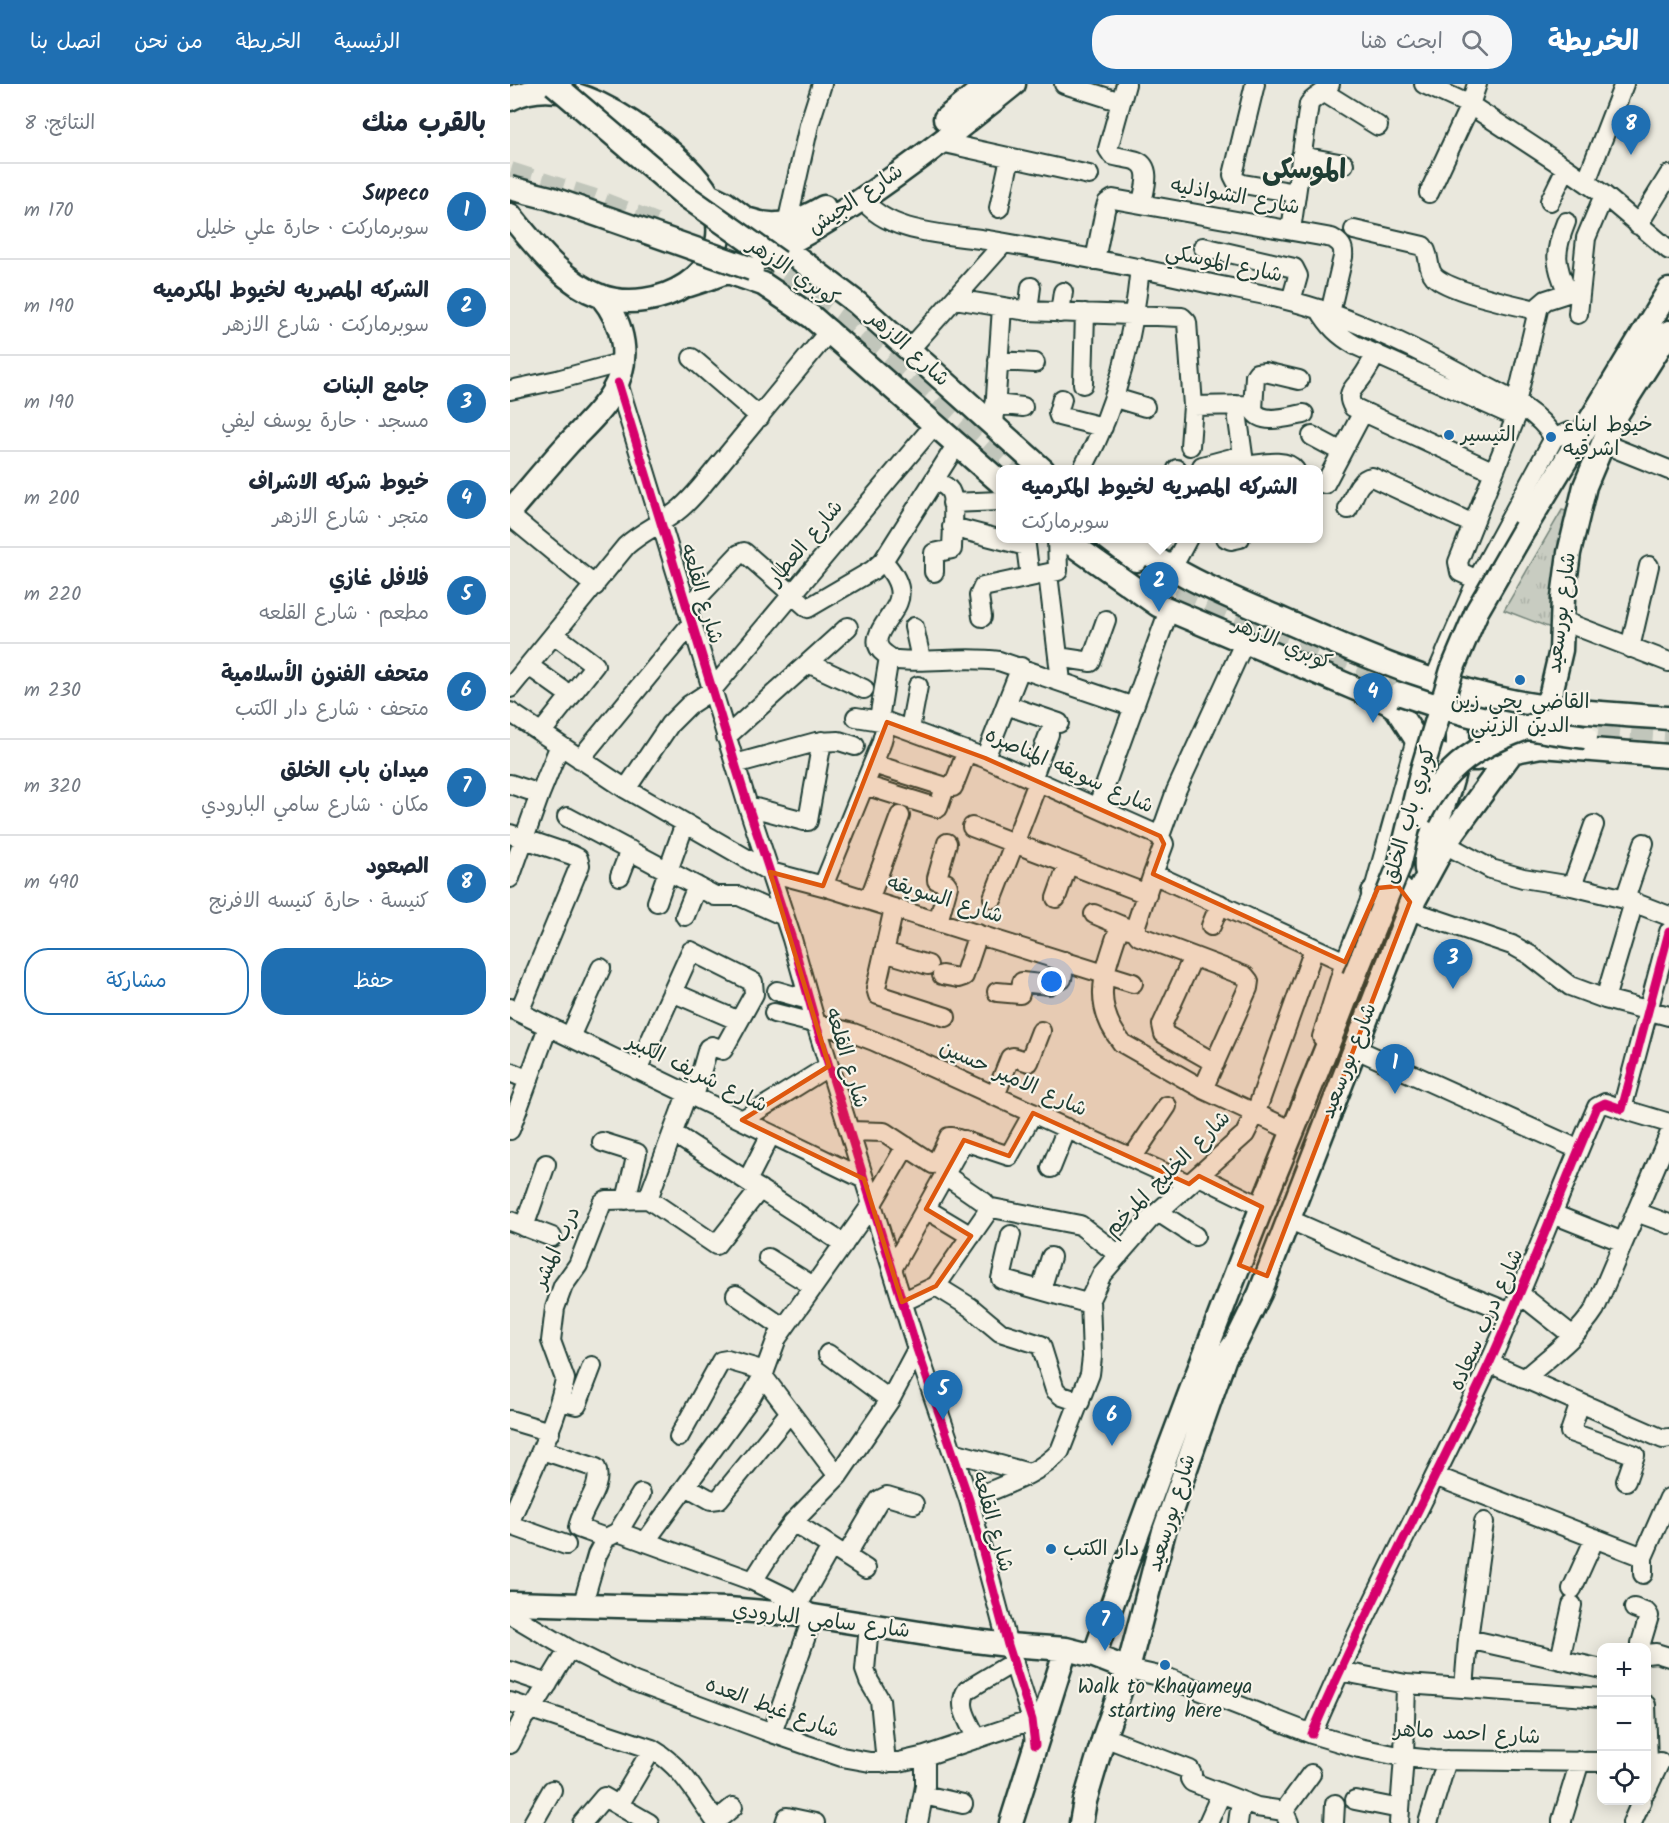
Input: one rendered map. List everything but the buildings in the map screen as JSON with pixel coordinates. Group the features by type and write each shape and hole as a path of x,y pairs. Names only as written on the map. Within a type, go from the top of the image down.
{"main road":[{"name":"كوبري الازهر","path":"554,84 683,194 754,246 825,293 865,324 1020,465"},
{"name":"شارع الجيش","path":"744,218 765,224 787,224 807,217 849,192 937,126 988,84"},
{"name":"شارع الجيش","path":"681,287 728,272 783,247 824,224 940,142 1014,84"},
{"path":"510,99 525,90 537,87 573,88 646,132 673,155 709,195 718,220 718,234 715,247 694,279 667,296 645,301 601,296"},
{"name":"كوبري الازهر","path":"510,188 550,198 741,265 789,288 839,324 999,465"},
{"name":"شارع الازهر","path":"709,195 744,218 856,303 909,351 994,415 1039,465"},
{"path":"510,215 548,259 577,282 601,296 610,307 619,326 624,348 621,372 604,404 539,475 510,511"},
{"name":"شارع الازهر","path":"728,272 763,284 830,330 996,478"},
{"name":"شارع بورسعيد","path":"1081,1823 1085,1801 1104,1737 1128,1669 1164,1531 1188,1460 1226,1357 1253,1311 1409,910 1445,844 1514,751 1551,712 1559,665 1566,575 1573,530 1585,486 1592,439 1669,290"},
{"name":"شارع بورسعيد","path":"1525,528 1623,402 1669,332"},
{"name":"كوبري باب الخلق","path":"1318,1073 1349,970 1399,866 1422,770 1452,670 1477,611 1525,528"},
{"path":"1070,543 1131,587 1169,610 1387,702 1401,714 1416,739 1435,753 1457,760 1476,759 1541,746 1669,756"},
{"name":"كوبري الازهر","path":"1093,543 1164,593 1401,694 1447,710 1539,731 1669,743"},
{"name":"كوبري الازهر","path":"1114,543 1170,582 1418,688 1495,710 1541,719 1669,730"},
{"path":"1135,543 1172,568 1320,636 1439,681 1551,712 1579,711 1669,718"},
{"path":"1426,876 1427,847 1445,801 1457,760 1457,720 1452,701 1439,681"},
{"path":"1399,866 1423,808 1452,769 1482,746 1551,712"},
{"path":"1373,893 1384,885 1398,885 1408,896 1409,910"},
{"name":"شارع بورسعيد","path":"1094,1656 1137,1532 1239,1265 1318,1073"},
{"path":"1239,1265 1267,1276"},
{"name":"شارع سامي البارودي","path":"510,1603 805,1610 1011,1654 1066,1649 1094,1656 1128,1669"},
{"path":"1011,1823 1066,1649"}],"street":[{"path":"787,224 809,125 822,84"},
{"path":"1064,84 1120,102"},
{"path":"1126,84 1108,149 1112,155 1143,165 1146,176 1142,203"},
{"path":"1256,84 1233,175 1236,181 1243,184 1296,194"},
{"path":"1424,84 1470,105 1566,168 1604,195 1669,250"},
{"path":"1429,194 1470,105 1477,84"},
{"path":"1586,182 1624,84"},
{"path":"1291,230 1309,104 1328,88 1378,126"},
{"path":"940,142 1089,175"},
{"path":"1301,156 1344,164"},
{"path":"999,208 1010,158"},
{"path":"1550,201 1566,168"},
{"path":"1638,225 1669,175"},
{"path":"1578,314 1574,291 1586,238 1604,195"},
{"name":"شارع الموسكي","path":"862,198 878,215 899,225 1140,268 1291,301 1324,311 1393,339 1546,424 1554,438"},
{"name":"شارع الشواذليه","path":"1095,260 1107,203 1113,199 1332,238 1344,249 1324,311"},
{"path":"1566,222 1558,242 1557,267 1574,291"},
{"path":"1354,230 1423,246 1427,251 1432,273 1440,281 1467,292 1536,310"},
{"path":"909,351 1004,243"},
{"path":"1203,247 1294,268 1298,276 1291,301"},
{"path":"1084,465 1115,398 1127,356 1136,314 1140,268"},
{"path":"1028,311 1031,287"},
{"path":"1477,580 1460,572 1457,565 1518,409 1536,310 1546,300 1574,291"},
{"path":"1060,313 1063,292"},
{"path":"955,299 1028,311 1179,316 1185,319 1192,406 1190,446"},
{"path":"1002,307 994,415 1023,407"},
{"path":"1324,311 1328,324 1340,336 1376,354 1518,409"},
{"path":"1083,384 1085,313"},
{"path":"510,688 626,546 688,501 830,330"},
{"path":"1376,354 1363,377 1351,390 1350,402 1353,407 1494,471"},
{"path":"692,358 760,417"},
{"path":"998,361 1035,363"},
{"path":"510,390 557,380 621,372"},
{"name":"شارع القلعه","path":"621,372 660,522 726,737 784,916 902,1302 969,1500 1011,1654 1032,1720 1035,1745"},
{"path":"1244,463 1244,405 1255,376 1257,373 1264,372 1299,380"},
{"path":"1115,398 1145,407"},
{"path":"1192,406 1244,405 1255,414 1271,418 1304,414"},
{"path":"1067,409 1103,427"},
{"path":"1325,484 1363,412"},
{"name":"شارع العطار","path":"626,789 670,724 689,705 712,690 935,424"},
{"path":"1439,681 1477,580 1554,438 1569,432 1669,470"},
{"path":"1312,436 1342,452"},
{"path":"579,759 739,554 744,552 806,608 810,608 873,570 883,561 957,444"},
{"path":"1216,465 1244,463 1286,463 1289,465"},
{"path":"1348,509 1364,479 1372,477 1473,524"},
{"path":"934,481 949,490 952,495 952,549 934,553 934,572"},
{"path":"952,503 996,501"},
{"path":"510,516 595,586"},
{"path":"952,527 996,538"},
{"path":"1014,543 1026,546 1039,576 1058,657 1061,681"},
{"path":"982,617 979,596 981,589 1058,572 1057,543"},
{"path":"1172,568 1185,543"},
{"path":"883,561 894,572 899,587 899,602 879,633 878,640 882,652 894,660 976,658 999,661 1134,707"},
{"path":"1630,648 1649,566"},
{"path":"1097,808 1169,610"},
{"path":"1058,657 1091,662 1106,620"},
{"path":"1563,621 1669,662"},
{"path":"726,737 848,627"},
{"path":"914,627 921,659"},
{"path":"541,733 595,665 555,635"},
{"path":"1160,836 1176,791 1244,642"},
{"path":"823,886 883,740 889,657"},
{"path":"808,663 864,689"},
{"path":"529,666 571,696"},
{"path":"985,758 1021,667"},
{"path":"910,729 918,686"},
{"path":"993,898 1015,843 1054,728 1006,705"},
{"name":"شارع السويقه","path":"510,712 626,789 770,872 870,900 1133,983"},
{"name":"شارع سويقه المناصره","path":"856,717 883,720 985,758 1160,836 1164,844 1154,874 1136,925 1128,929"},
{"path":"1154,874 1314,949 1349,970 1416,739"},
{"path":"748,806 808,821 822,741"},
{"path":"735,764 822,741 838,741 855,746"},
{"path":"510,878 517,836 540,794 560,745"},
{"path":"953,787 967,751"},
{"path":"864,785 938,808 944,786 873,764"},
{"path":"510,784 540,794"},
{"path":"870,900 900,816"},
{"path":"567,817 715,896 739,896 784,916"},
{"path":"657,902 685,823"},
{"path":"1572,886 1594,825"},
{"path":"972,827 1147,894"},
{"path":"514,1010 579,865 578,858 572,855 517,836"},
{"path":"938,922 948,886 938,880 947,843"},
{"path":"1605,999 1644,843"},
{"path":"1445,844 1498,872 1572,886 1630,901 1669,916"},
{"path":"620,876 630,850"},
{"path":"1056,898 1068,864"},
{"path":"685,916 697,886"},
{"path":"1211,926 1220,904"},
{"path":"894,908 876,988 880,997 946,1017"},
{"path":"1409,910 1512,945 1530,955 1570,986 1605,999 1669,1016"},
{"path":"1094,914 1146,940 1245,976 1249,981 1248,988 1203,1089"},
{"path":"1128,929 1102,984 1103,1006 1115,1034 1122,1043 1203,1089 1293,1131"},
{"path":"1622,1109 1669,932"},
{"path":"884,952 958,978 964,976 978,934"},
{"name":"شارع الخليج المرخم","path":"969,1500 1029,1473 1053,1460 1060,1451 1090,1374 1092,1357 1090,1304 1093,1290 1102,1274 1158,1212 1245,1134 1256,1112 1314,949"},
{"path":"637,1070 691,951 753,982 754,994 723,1050 712,1046 708,1048 648,1199 716,1245 753,1185 771,1134"},
{"path":"1193,957 1162,1029 1164,1034 1215,1063"},
{"path":"997,992 1020,994 1023,982 1050,985 1054,979 1063,978 1065,961"},
{"path":"570,1037 602,968"},
{"path":"777,991 809,1000"},
{"path":"672,992 739,1020"},
{"name":"شارع شريف الكبير","path":"514,1010 864,1179"},
{"name":"شارع الامير حسين","path":"774,1013 853,1033 874,1041 1132,1158 1262,1207"},
{"path":"511,1122 548,1027"},
{"path":"994,1096 1011,1058 1029,1062 1041,1031"},
{"path":"1354,1048 1569,1145"},
{"path":"742,1120 829,1066"},
{"path":"510,1072 529,1080"},
{"name":"شارع درب سعاده","path":"1312,1734 1339,1671 1436,1476 1489,1363 1597,1107 1605,1103 1669,1123"},
{"path":"1132,1158 1167,1106"},
{"path":"849,1131 884,1132 933,1164 937,1162 950,1137 956,1137 1009,1156 1033,1113"},
{"path":"1051,1168 1066,1128"},
{"path":"673,1133 844,1244"},
{"path":"1524,1379 1573,1336 1595,1309 1669,1136"},
{"path":"892,1269 964,1140"},
{"path":"602,1142 637,1154 626,1200"},
{"path":"645,1542 751,1397 764,1374 772,1348 784,1328 872,1204 906,1146"},
{"path":"546,1164 517,1224 552,1237"},
{"path":"902,1302 936,1286 986,1214 987,1207 984,1202 945,1175"},
{"name":"درب المشر","path":"566,1545 510,1524 517,1482 542,1450 550,1432 565,1379 551,1335 557,1300 563,1286 578,1265 602,1203 606,1200 648,1199"},
{"path":"987,1207 1080,1226 1119,1255"},
{"path":"926,1209 971,1236"},
{"path":"1158,1212 1195,1236"},
{"path":"1636,1212 1669,1224"},
{"path":"1552,1214 1623,1242"},
{"path":"1288,1219 1511,1313"},
{"path":"1011,1235 1001,1279 1090,1304"},
{"path":"1041,1290 1051,1257"},
{"path":"768,1258 813,1286"},
{"path":"936,1286 970,1307 999,1332 1041,1345 1054,1390 1062,1396 1080,1402"},
{"path":"1520,1293 1573,1336"},
{"path":"736,1295 784,1328"},
{"path":"753,1581 792,1522 838,1476 890,1400 917,1349"},
{"path":"828,1354 890,1400"},
{"path":"679,1437 721,1361 727,1360 764,1374 789,1413 838,1476"},
{"path":"1489,1363 1663,1439 1669,1438"},
{"path":"560,1401 577,1405 592,1366"},
{"path":"1580,1403 1570,1432 1635,1455 1626,1481"},
{"path":"686,1486 711,1500 719,1499 789,1413"},
{"path":"510,1420 550,1432"},
{"path":"542,1450 592,1466 598,1473 596,1486 578,1528 645,1542 753,1581 788,1598 805,1610"},
{"path":"953,1452 1029,1473"},
{"path":"1436,1476 1595,1538 1643,1566 1669,1498"},
{"path":"583,1604 597,1555 640,1494"},
{"path":"772,1733 805,1610 838,1551 879,1500 887,1496 914,1504"},
{"path":"792,1522 866,1569"},
{"path":"1464,1688 1468,1639 1484,1522"},
{"path":"1560,1660 1572,1597 1595,1538"},
{"path":"1634,1608 1649,1616 1641,1643"},
{"name":"شارع غيط العده","path":"510,1614 569,1649 635,1682 842,1757 899,1762 925,1756 1032,1720"},
{"path":"869,1625 865,1670 880,1700 886,1762"},
{"path":"1468,1639 1597,1668"},
{"path":"510,1744 569,1649"},
{"path":"977,1739 963,1709 961,1702 963,1696 967,1690 1011,1654"},
{"path":"1651,1654 1669,1656"},
{"name":"شارع احمد ماهر","path":"1128,1669 1168,1678 1312,1734 1359,1748 1404,1757 1447,1760 1597,1762"},
{"path":"510,1671 548,1684"},
{"path":"1339,1671 1406,1684 1597,1698"},
{"path":"1355,1800 1400,1816 1406,1684"},
{"path":"510,1702 652,1749 675,1765 689,1781 716,1822 733,1807"},
{"path":"1651,1730 1656,1762 1651,1778"},
{"path":"1104,1737 1190,1770 1192,1782 1241,1802 1287,1817 1311,1773"},
{"path":"619,1805 652,1749"},
{"path":"918,1823 924,1795 925,1756"},
{"path":"1428,1823 1447,1760"},
{"path":"1562,1823 1580,1761"},
{"path":"533,1823 552,1790"},
{"path":"1208,1823 1221,1794"},
{"path":"924,1795 963,1804"},
{"path":"582,1823 604,1797 649,1823"},
{"path":"1238,1823 1241,1802"},
{"path":"1334,1823 1335,1804"},
{"path":"1632,1823 1640,1805"},
{"path":"785,1823 787,1817 811,1822"}],"highlighted area":[{"path":"887,722 985,758 1160,836 1164,844 1153,874 1345,962 1378,888 1398,886 1410,902 1267,1276 1239,1265 1262,1207 1199,1176 1189,1184 1033,1113 1009,1156 964,1140 926,1209 971,1236 936,1286 902,1302 864,1179 742,1120 829,1066 770,872 823,886"}],"green space":[{"path":"1562,510 1570,512 1553,629 1504,610"}],"tunnel":[{"path":"510,173 592,199 664,227"},
{"path":"758,255 843,316 1009,465"},
{"path":"1100,543 1166,590 1419,697"},
{"path":"1565,731 1669,739"}],"cycle path":[{"path":"618,383 748,806 792,939 816,1024 917,1349 969,1500 1008,1645 1032,1720 1035,1745"},
{"path":"1312,1734 1354,1640 1490,1362 1597,1107 1605,1103 1622,1109 1669,932"}],"place":[{"name":"الصعود","path":"1631,155"},
{"name":"التيسير","path":"1449,435"},
{"name":"خيوط ابناء اشرقيه","path":"1551,437"},
{"name":"الشركه المصريه لخيوط المكرميه","path":"1159,612"},
{"name":"القاضي يحي زين الدين الزيني","path":"1520,680"},
{"name":"خيوط شركه الاشراف","path":"1373,723"},
{"name":"جامع البنات","path":"1453,989"},
{"name":"Supeco","path":"1395,1094"},
{"name":"فلافل غازي","path":"943,1420"},
{"name":"متحف الفنون الأسلامية","path":"1112,1446"},
{"name":"دار الكتب","path":"1051,1549"},
{"name":"ميدان باب الخلق","path":"1105,1651"},
{"name":"Walk to Khayameya starting here","path":"1165,1665"}],"district":[{"name":"الموسكى","path":"1304,170"}]}
